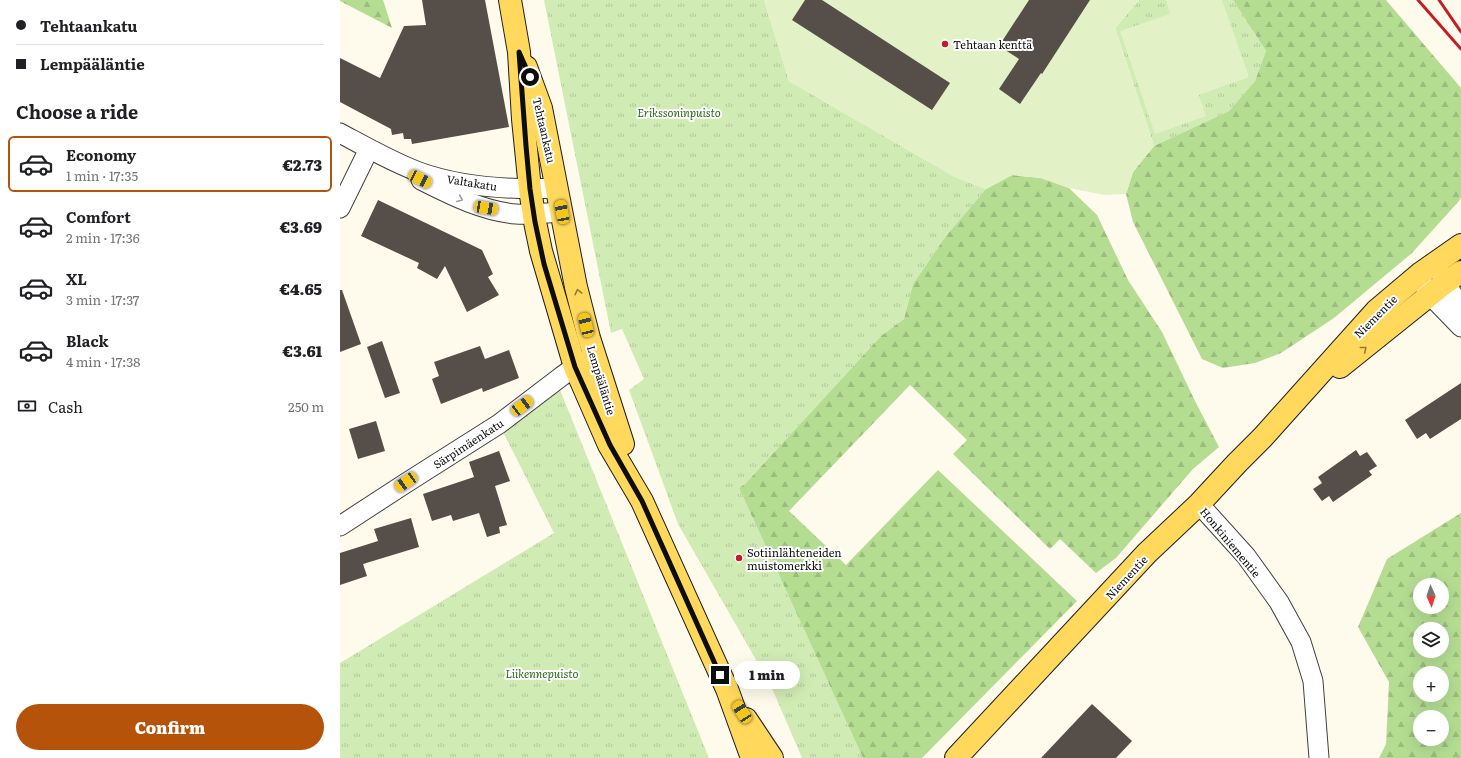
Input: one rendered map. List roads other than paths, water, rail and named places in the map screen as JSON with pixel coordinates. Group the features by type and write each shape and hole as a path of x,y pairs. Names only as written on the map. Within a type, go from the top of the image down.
{"main road":[{"name":"Tehtaankatu","path":"510,0 519,52 523,119 530,189"},
{"name":"Tehtaankatu","path":"519,52 542,108 558,188"},
{"name":"Lempääläntie","path":"558,188 576,287 595,357 641,500"},
{"name":"Lempääläntie","path":"530,189 541,251 575,367 610,445 641,500 727,689 752,758"},
{"name":"Niementie","path":"956,758 1147,554 1199,504 1299,398 1376,311 1426,270 1461,245"},
{"name":"Niementie","path":"1299,398 1319,385 1446,283"},
{"name":"Lempääläntie","path":"727,689 772,758"}],"street":[{"name":"Valtakatu","path":"340,133 369,149 420,172 456,181 530,189 558,188"},
{"path":"340,208 369,149"},
{"name":"Valtakatu","path":"390,159 420,179 472,204 514,214 562,212"},
{"path":"1426,270 1446,283 1461,309"},
{"path":"1446,283 1461,327"},
{"name":"Särpimäenkatu","path":"340,526 406,482 499,424 575,367 595,357"},
{"name":"Honkiniementie","path":"1199,504 1246,556 1279,602 1301,642 1313,681 1319,758"}],"railway":[{"path":"1418,0 1461,49"},
{"path":"1439,0 1461,32"}],"place":[{"name":"Tehtaan kenttä","path":"945,44"},
{"name":"Sotiinlähteneiden muistomerkki","path":"739,558"}],"park label":[{"name":"Erikssoninpuisto","path":"679,112"},
{"name":"Liikennepuisto","path":"542,673"}]}
